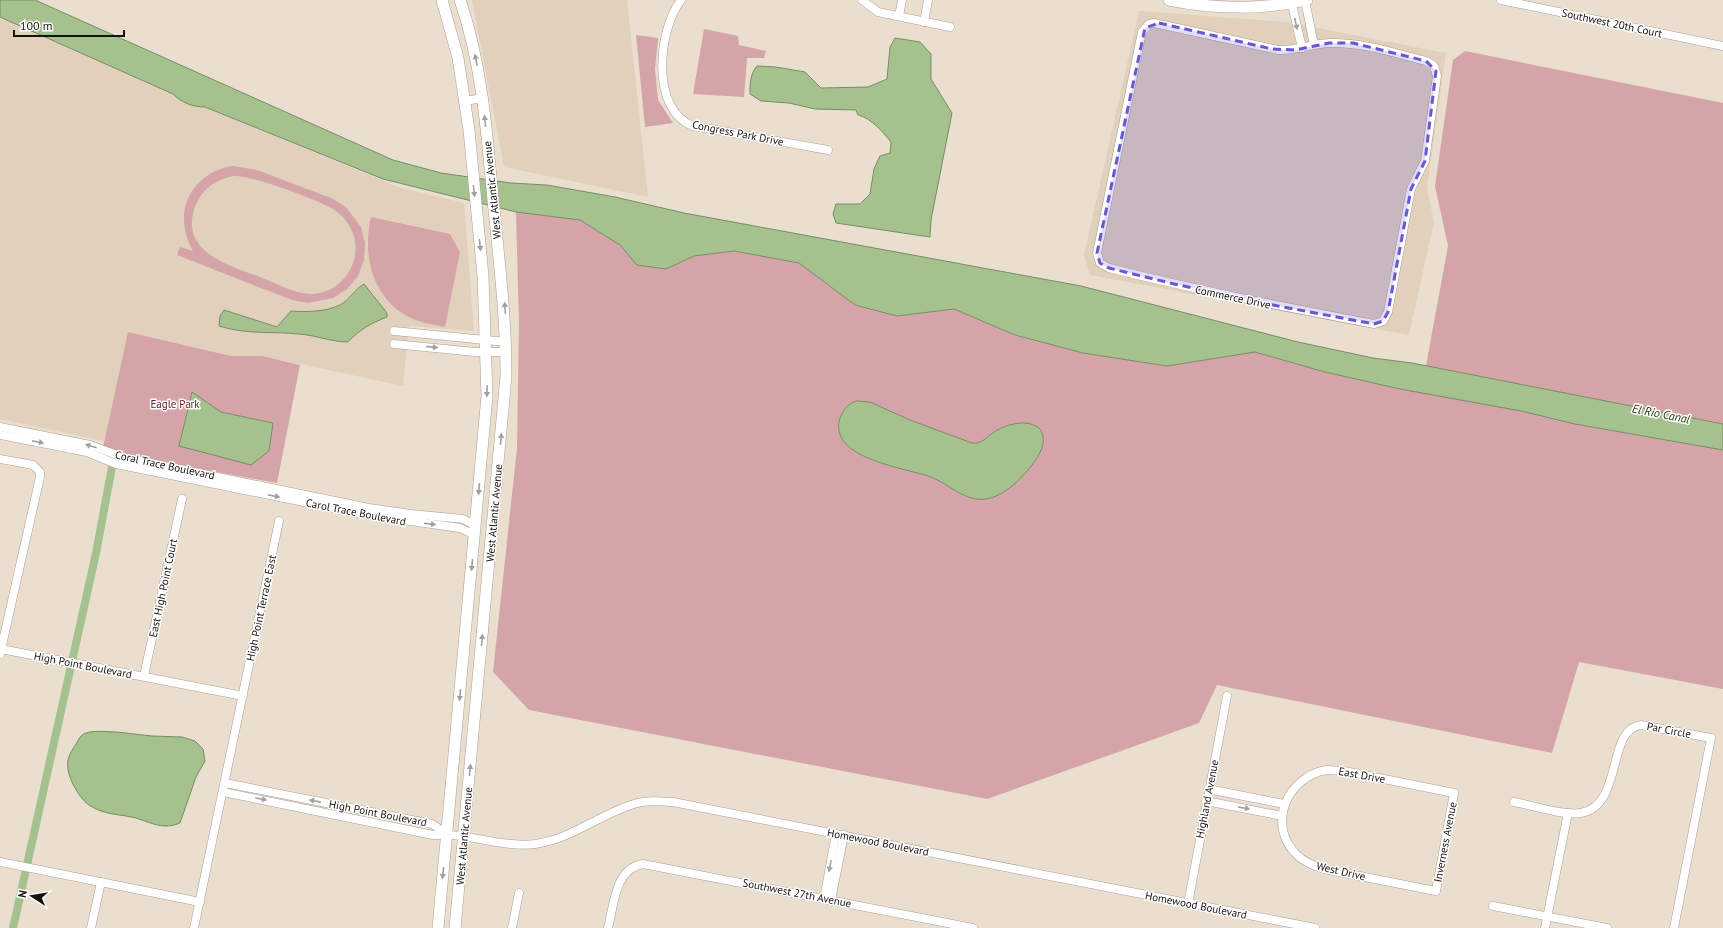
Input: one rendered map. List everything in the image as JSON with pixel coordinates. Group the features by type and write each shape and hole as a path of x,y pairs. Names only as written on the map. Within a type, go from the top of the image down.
{"main road":[{"name":"West Atlantic Avenue","path":"438,928 487,396 487,347 483,276 465,101 458,58 442,0"},
{"name":"West Atlantic Avenue","path":"455,928 506,376 505,306 483,98 474,54 460,0"},
{"path":"1169,0 1217,6 1250,7 1306,0"},
{"path":"475,531 483,535 489,562"}],"street":[{"name":"Congress Park Drive","path":"681,0 668,27 664,50 663,68 666,98 673,112 681,120 693,126 828,150"},
{"path":"862,0 878,12 950,27"},
{"path":"899,16 902,0"},
{"path":"924,22 928,0"},
{"path":"1306,0 1314,45"},
{"name":"Southwest 20th Court","path":"1501,0 1723,46"},
{"path":"1291,1 1302,48"},
{"name":"Commerce Drive","path":"1154,23 1159,23 1272,50 1284,51 1314,45 1353,43 1426,61 1434,66 1436,71 1437,76 1425,161 1411,189 1388,312 1383,321 1374,324 1273,305 1108,268 1100,263 1097,253 1142,32 1145,28 1154,23"},
{"path":"465,101 483,98"},
{"path":"394,331 487,347"},
{"path":"394,344 506,347"},
{"name":"Coral Trace Boulevard","path":"0,427 90,445 125,458 237,484"},
{"name":"Coral Trace Boulevard","path":"0,435 87,452 116,464 237,484"},
{"name":"High Point Boulevard","path":"0,459 33,465 40,472 1,652 64,661 243,696"},
{"name":"Carol Trace Boulevard","path":"237,484 369,508 464,519 475,531"},
{"name":"East High Point Court","path":"144,676 182,499"},
{"name":"High Point Terrace East","path":"243,696 279,521"},
{"path":"194,928 243,696"},
{"name":"Highland Avenue","path":"1188,904 1208,788 1227,696"},
{"name":"Par Circle","path":"1568,813 1585,812 1595,806 1603,798 1624,736 1631,728 1641,725 1711,738 1674,928"},
{"name":"East Drive","path":"1283,810 1289,793 1302,779 1313,773 1326,770 1344,771 1454,793"},
{"name":"High Point Boulevard","path":"225,783 432,824 447,834"},
{"path":"1208,788 1283,810"},
{"name":"High Point Boulevard","path":"223,792 433,835 447,834"},
{"name":"Inverness Avenue","path":"1436,891 1454,793"},
{"name":"Homewood Boulevard","path":"447,834 517,845 551,841 572,833 632,804 659,801 840,834 1291,926 1315,928"},
{"path":"1206,801 1283,810"},
{"path":"1514,802 1568,813 1545,928"},
{"name":"West Drive","path":"1283,810 1284,833 1290,847 1298,856 1312,865 1324,869 1436,891"},
{"path":"828,899 840,834"},
{"path":"0,862 200,902"},
{"name":"Southwest 27th Avenue","path":"608,928 624,874 632,867 649,864 973,928"},
{"path":"91,928 101,882"},
{"path":"512,928 519,893"},
{"path":"1493,906 1607,928"}],"highlighted area":[{"path":"1159,23 1272,49 1295,50 1329,43 1353,43 1426,61 1436,71 1425,161 1411,189 1388,312 1383,321 1374,324 1278,306 1174,284 1109,268 1100,263 1097,253 1145,28"}],"shaded area":[{"path":"472,0 627,0 648,197 504,167"},
{"path":"1139,11 1287,22 1446,53 1427,188 1434,222 1409,335 1090,275 1084,255"},
{"path":"0,17 173,94 178,99 195,107 205,107 401,188 464,203 474,331 409,326 403,386 263,356 231,356 128,332 104,441 0,419"}],"green space":[{"path":"704,29 738,36 739,45 766,51 764,58 747,58 744,97 693,94"},
{"path":"636,35 658,38 655,69 658,100 673,123 645,127"},
{"path":"1465,51 1723,103 1723,689 1579,662 1552,753 1217,685 1199,723 987,799 529,710 493,672 517,448 519,322 516,212 580,220 620,245 637,265 666,269 694,256 734,251 799,263 855,304 897,316 954,309 1015,335 1083,353 1167,366 1255,352 1325,372 1421,393 1448,246 1435,186 1453,60"},
{"path":"232,166 257,170 331,198 346,207 361,227 365,243 364,260 358,276 347,289 333,298 308,303 292,300 177,255 180,247 193,251 187,237 184,223 188,198 195,187 205,177 217,170","holes":["233,176 283,188 312,199 340,214 348,224 354,236 356,249 348,274 329,290 316,294 302,293 233,267 208,254 199,245 193,234 192,220 196,204 202,193 221,179"]},
{"path":"371,217 450,234 460,252 445,327 412,319 391,304 383,294 376,282 369,257 368,244"},
{"name":"Eagle Park","path":"128,332 231,356 263,356 300,365 277,483 114,453 103,447"}],"water":[{"name":"El Rio Canal","path":"0,0 35,0 393,160 441,173 511,183 547,185 615,197 684,213 1081,286 1298,342 1373,358 1412,363 1723,424 1723,450 1575,424 1521,411 1400,389 1325,372 1255,352 1167,366 1083,353 1015,335 954,309 897,316 855,305 799,263 734,251 694,256 666,269 637,265 620,245 580,220 516,212 383,179 205,107 188,104 173,94 0,17"},
{"path":"895,38 920,42 931,54 931,79 952,113 931,220 930,237 836,223 833,214 836,204 860,204 870,194 874,169 880,156 890,153 891,142 872,122 858,115 856,110 815,109 789,103 761,101 750,94 750,83 757,66 776,67 805,72 821,88 868,87 887,79 890,47"},
{"path":"364,284 387,313 387,317 366,327 348,342 299,334 240,331 219,326 220,316 224,310 277,327 291,311 322,310 340,305"},
{"path":"192,392 221,412 273,423 269,451 251,465 179,446"},
{"path":"857,401 870,402 910,420 972,443 982,441 999,429 1017,423 1029,424 1040,429 1043,439 1042,448 1038,457 1023,476 1006,491 986,499 971,498 931,477 872,460 857,452 845,443 839,432 840,418 846,407"},
{"path":"97,731 152,736 182,737 195,741 203,749 205,761 196,777 180,823 163,826 152,824 136,818 100,811 89,805 81,797 73,785 68,772 68,760 71,752 83,734"}],"waterway":[{"path":"13,928 96,553 112,467"}]}
